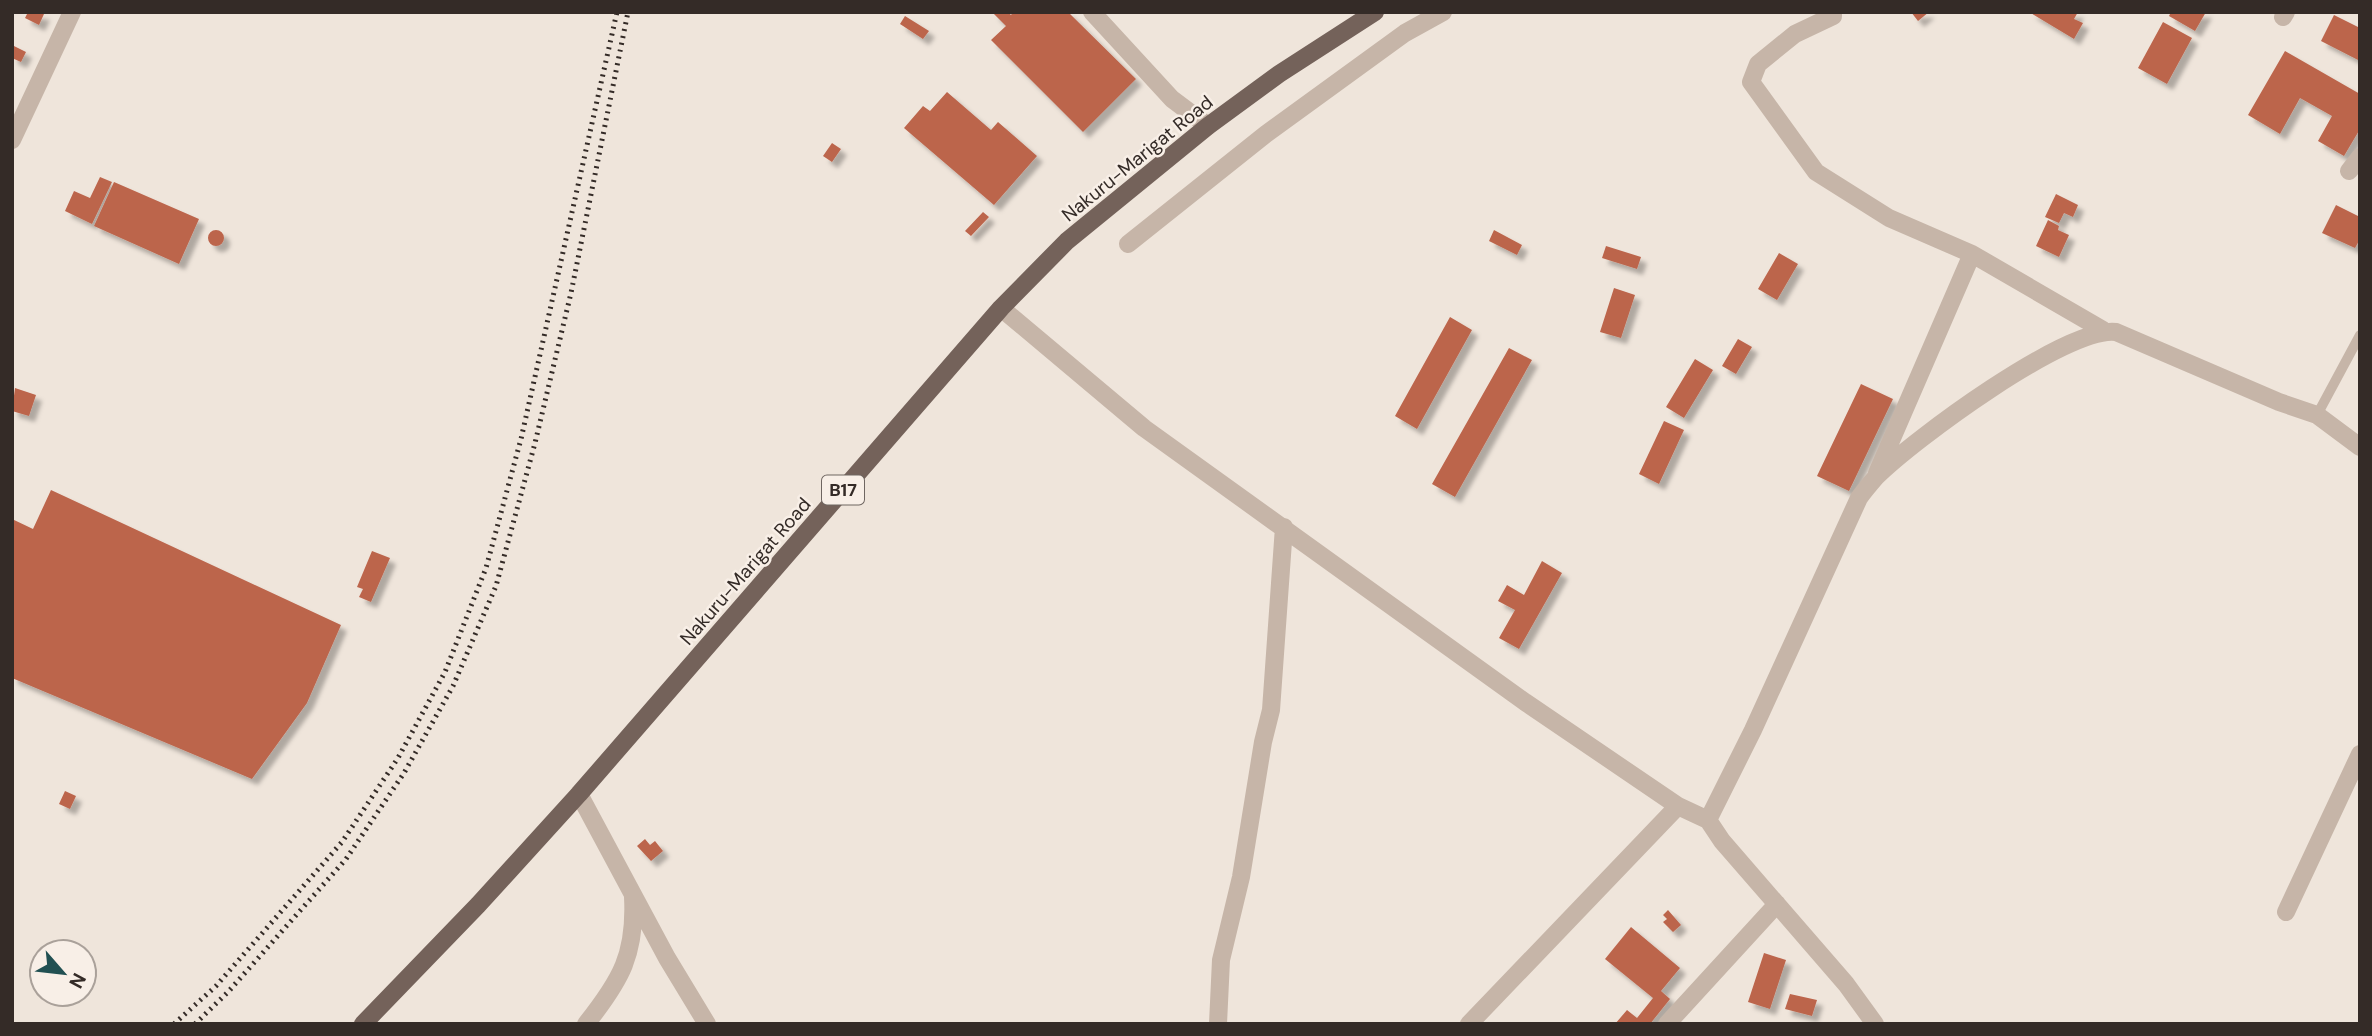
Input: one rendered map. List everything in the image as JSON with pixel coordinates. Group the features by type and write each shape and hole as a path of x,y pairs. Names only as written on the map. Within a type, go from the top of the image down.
{"main road":[{"name":"Nakuru-Marigat Road","path":"363,1024 478,905 579,794 1001,308 1067,241 1208,126 1279,74 1375,12"}],"street":[{"path":"12,139 72,12"},
{"path":"1093,12 1172,99 1208,126"},
{"path":"1128,244 1276,127 1405,33 1443,12"},
{"path":"1833,12 1832,16 1795,34 1758,64 1751,82 1816,172 1889,218 1972,254 2103,330 2133,337 2279,402 2317,415 2360,447"},
{"path":"1875,478 1972,254"},
{"path":"1001,308 1144,428 1525,702 1678,806 1708,820 1722,841 1846,984 1875,1024"},
{"path":"1708,820 1753,730 1859,498 1875,478 1915,443 2044,355 2103,330"},
{"path":"1219,1024 1221,960 1241,877 1263,743 1272,710 1284,527"},
{"path":"2287,912 2360,754"},
{"path":"579,794 695,1007 707,1024"},
{"path":"1469,1024 1678,806"},
{"path":"586,1024 613,990 629,952 634,920 632,893"},
{"path":"1667,1024 1777,904"}],"lane":[{"path":"2317,415 2360,335"}],"building":[{"path":"28,12 44,14 39,25 25,18"},
{"path":"992,12 1008,12 1011,15 1013,12 1068,12 1136,79 1083,132 991,40 1006,26"},
{"path":"1911,12 1929,12 1918,21"},
{"path":"2029,12 2078,12 2074,19 2083,23 2074,39"},
{"path":"2171,12 2206,12 2195,31 2169,16"},
{"path":"2334,15 2360,28 2360,61 2321,41"},
{"path":"905,16 929,31 923,39 900,24"},
{"path":"2163,22 2192,38 2167,84 2138,68"},
{"path":"12,45 26,52 21,62 12,58"},
{"path":"2285,51 2360,94 2360,129 2344,156 2318,141 2332,116 2300,98 2280,134 2248,115"},
{"path":"947,92 991,130 998,122 1037,156 994,205 904,128 923,106 930,111"},
{"path":"832,143 841,149 832,162 823,156"},
{"path":"100,177 112,182 92,224 65,211 74,191 90,198"},
{"path":"114,182 199,219 179,264 94,226"},
{"path":"2056,194 2078,205 2073,217 2064,213 2059,223 2045,217"},
{"path":"2336,205 2360,217 2360,239 2355,248 2322,233"},
{"path":"983,212 989,217 971,236 965,231"},
{"path":"2048,220 2059,226 2058,230 2069,235 2059,257 2036,246"},
{"path":"216,230 222,232 222,244 216,246 210,244 208,238 210,232"},
{"path":"1494,230 1522,245 1517,255 1489,241"},
{"path":"1606,246 1641,257 1637,269 1602,258"},
{"path":"1779,253 1798,264 1777,300 1758,289"},
{"path":"1614,288 1635,295 1621,338 1600,332"},
{"path":"1450,317 1472,330 1417,429 1395,416"},
{"path":"1738,339 1752,347 1736,374 1722,366"},
{"path":"1509,348 1532,360 1455,497 1432,484"},
{"path":"1695,359 1713,370 1684,418 1666,407"},
{"path":"1861,384 1893,399 1849,491 1817,476"},
{"path":"15,388 36,395 29,416 12,411"},
{"path":"1664,421 1684,430 1659,484 1639,474"},
{"path":"51,490 341,625 307,703 252,779 12,678 12,519 33,529"},
{"path":"372,551 390,558 371,602 359,597 363,589 357,587"},
{"path":"1542,561 1562,573 1519,649 1499,638 1515,610 1498,601 1507,585 1524,595"},
{"path":"65,791 76,796 70,809 59,804"},
{"path":"645,839 650,845 655,841 663,851 651,861 637,846"},
{"path":"1668,910 1681,925 1673,932 1663,922 1667,919 1663,915"},
{"path":"1631,927 1680,968 1661,991 1670,999 1650,1024 1615,1024 1627,1010 1637,1018 1653,998 1605,959"},
{"path":"1764,953 1786,960 1770,1009 1748,1002"},
{"path":"1790,994 1817,1000 1812,1016 1785,1009"}],"railway":[{"path":"174,1024 216,986 342,842 398,758 445,672 486,568 521,439 617,12"},
{"path":"195,1024 228,992 346,859 404,773 453,686 496,586 535,443 571,293 628,12"}]}
